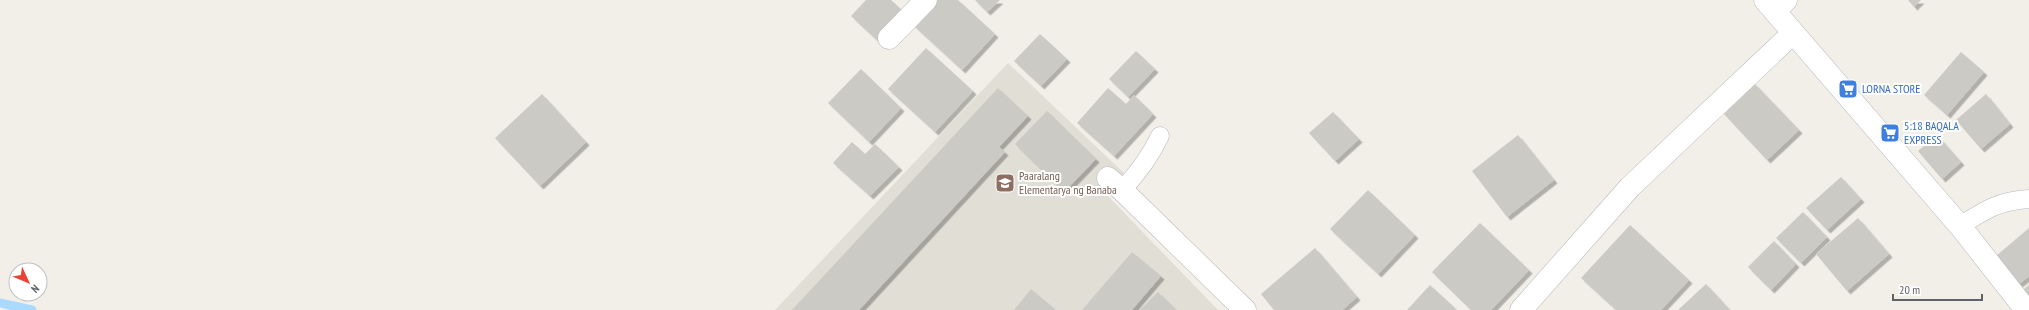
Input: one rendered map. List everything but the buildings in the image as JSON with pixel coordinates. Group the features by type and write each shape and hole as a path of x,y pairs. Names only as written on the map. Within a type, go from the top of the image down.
{"street":[{"path":"889,38 926,0"},
{"path":"1775,3 1793,33 1960,226 2026,310"},
{"path":"1521,310 1630,187 1793,33"},
{"path":"1115,184 1245,310"}],"lane":[{"path":"1115,184 1137,174 1150,157 1160,136"},
{"path":"1960,226 1986,209 2009,201 2029,200"}],"shaded area":[{"name":"Paaralang Elementarya ng Banaba","path":"1008,63 1125,174 1105,193 1218,310 775,310"}],"waterway":[{"path":"0,303 32,310"}],"place":[{"name":"LORNA STORE","path":"1848,89"},
{"name":"5:18 BAQALA EXPRESS","path":"1890,133"},
{"name":"Paaralang Elementarya ng Banaba","path":"1005,183"}]}
